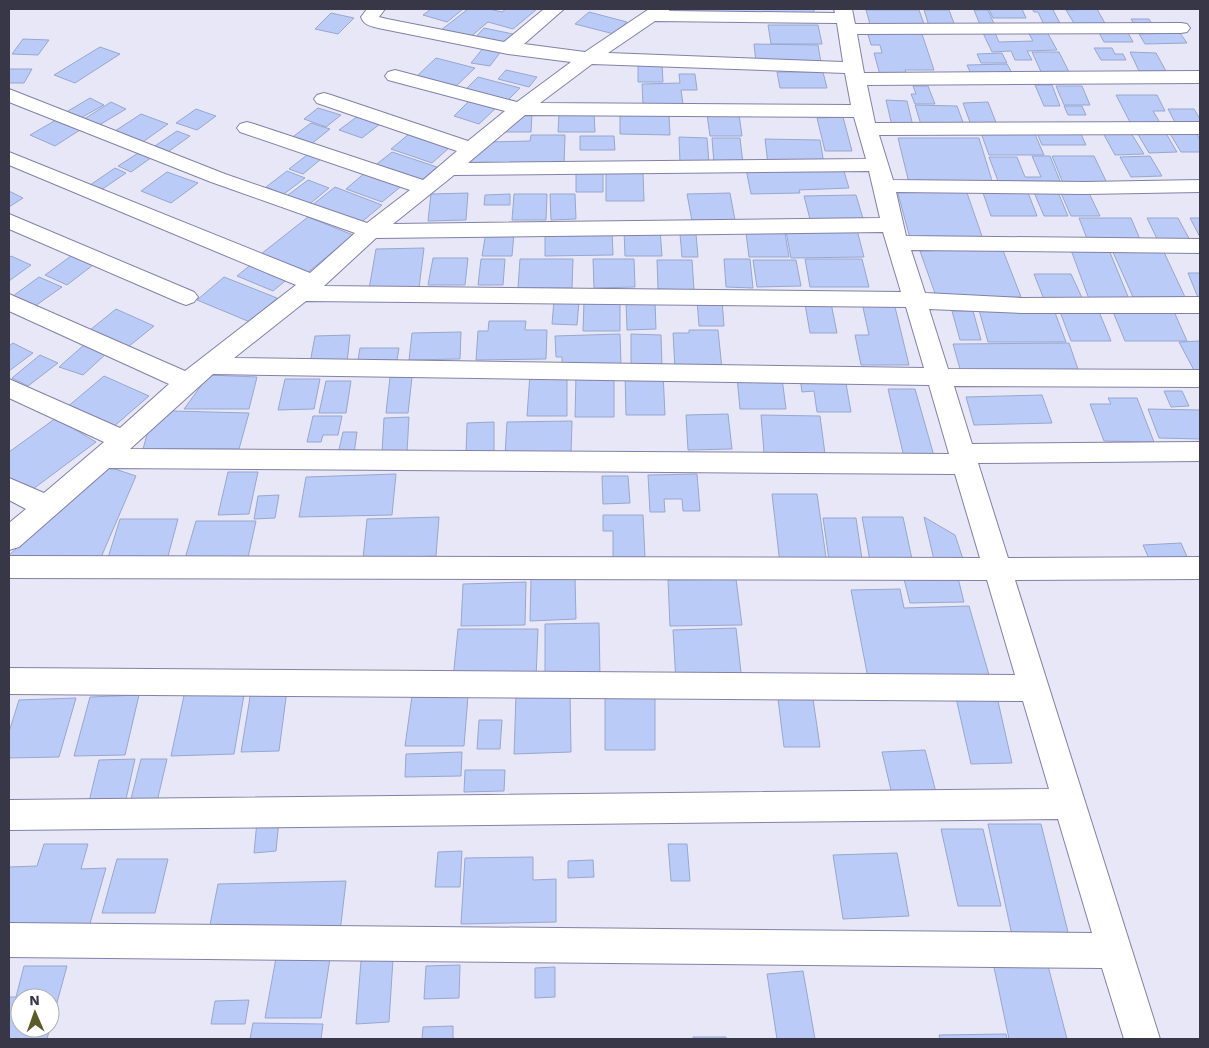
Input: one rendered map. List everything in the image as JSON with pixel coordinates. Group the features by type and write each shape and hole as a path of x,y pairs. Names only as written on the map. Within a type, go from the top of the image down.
{"street":[{"path":"376,9 370,17 371,20 384,24 508,48 588,58 854,73 1200,76"},
{"path":"508,48 555,9"},
{"path":"9,539 187,382 306,288 370,231 426,188 520,108 655,12 1181,28"},
{"path":"844,19 864,120 915,300 1142,1039"},
{"path":"395,76 520,108 864,120 1200,128"},
{"path":"324,99 471,149"},
{"path":"12,100 218,178 370,231 896,234 1200,246"},
{"path":"247,128 426,188"},
{"path":"9,158 306,288 915,300 955,304 1200,305"},
{"path":"447,169 881,176 1085,188 1200,186"},
{"path":"9,221 186,297"},
{"path":"9,302 187,382"},
{"path":"208,366 571,370 1044,379 1200,378"},
{"path":"9,388 122,440"},
{"path":"103,458 963,459 1200,451"},
{"path":"9,488 47,507"},
{"path":"9,567 1200,568"},
{"path":"9,682 1034,688"},
{"path":"9,815 1070,804"},
{"path":"9,940 1115,951"}],"building":[{"path":"431,9 463,9 447,22 423,15"},
{"path":"468,9 489,9 502,12 506,9 537,9 513,29 488,22 469,38 441,30"},
{"path":"677,9 814,9 813,17 670,13"},
{"path":"989,9 1022,9 1026,18 993,18"},
{"path":"1032,9 1058,9 1053,10 1062,27 1045,27 1038,12 1034,12"},
{"path":"1097,9 1106,25 1075,25 1066,10"},
{"path":"866,10 919,10 924,24 870,24"},
{"path":"924,10 949,10 955,26 929,26"},
{"path":"974,10 988,10 995,26 981,27"},
{"path":"589,12 627,22 614,34 575,24"},
{"path":"331,13 354,18 338,34 315,29"},
{"path":"1131,19 1149,19 1152,24 1134,24"},
{"path":"768,25 818,25 822,44 771,44"},
{"path":"484,28 513,34 504,45 474,39"},
{"path":"867,31 921,31 934,70 905,70 907,75 880,75 874,53 882,53 880,45 871,45"},
{"path":"1098,31 1127,31 1133,42 1104,42"},
{"path":"1028,32 1047,32 1057,50 1027,51 1032,60 1015,60 1011,51 992,52 983,33 995,33 999,42 1033,41"},
{"path":"1180,33 1187,43 1145,44 1139,34"},
{"path":"23,39 49,40 38,55 12,54"},
{"path":"754,44 818,45 821,63 756,63"},
{"path":"100,47 120,54 75,83 54,75"},
{"path":"484,47 502,50 490,66 471,63"},
{"path":"1094,48 1112,48 1115,54 1123,54 1126,60 1101,60"},
{"path":"1032,52 1059,52 1070,74 1042,74"},
{"path":"1130,52 1156,53 1166,71 1139,71"},
{"path":"1002,53 1007,63 981,63 977,54"},
{"path":"436,58 475,68 454,88 415,78"},
{"path":"638,64 662,64 663,82 638,82"},
{"path":"1007,64 1012,73 971,74 967,65"},
{"path":"9,69 32,69 24,83 9,83"},
{"path":"506,70 537,77 529,87 498,79"},
{"path":"777,72 823,72 827,88 780,88"},
{"path":"679,74 695,74 697,90 681,90 683,104 643,104 642,84 680,83"},
{"path":"478,77 520,88 507,101 465,90"},
{"path":"1035,85 1052,85 1060,106 1044,106"},
{"path":"913,86 928,86 935,104 915,104 911,94 916,94"},
{"path":"1056,86 1082,86 1090,105 1064,105"},
{"path":"1116,95 1157,95 1165,111 1153,111 1162,126 1132,126"},
{"path":"90,98 104,105 77,120 63,114"},
{"path":"471,99 497,107 479,124 454,116"},
{"path":"886,100 907,101 913,126 892,126"},
{"path":"111,102 126,109 96,127 81,121"},
{"path":"988,102 997,125 971,125 963,103"},
{"path":"915,105 957,106 964,125 921,125"},
{"path":"1064,106 1082,106 1086,115 1068,115"},
{"path":"318,108 341,115 326,127 304,119"},
{"path":"196,109 216,116 197,130 176,123"},
{"path":"1168,109 1194,109 1200,119 1200,126 1177,126"},
{"path":"521,111 532,113 531,132 502,132"},
{"path":"594,113 595,132 558,132 559,114"},
{"path":"141,114 168,124 140,144 112,133"},
{"path":"707,114 739,114 742,136 710,136"},
{"path":"620,115 669,115 670,135 620,134"},
{"path":"358,116 380,124 362,138 339,130"},
{"path":"843,117 852,151 825,151 817,118"},
{"path":"56,120 80,130 55,146 30,135"},
{"path":"311,123 330,129 310,145 290,139"},
{"path":"1164,130 1177,152 1149,153 1136,131"},
{"path":"177,131 190,136 165,154 152,148"},
{"path":"1195,131 1200,140 1200,152 1181,152 1169,132"},
{"path":"1034,132 1044,155 989,155 981,133"},
{"path":"1080,132 1086,145 1042,145 1037,133"},
{"path":"1103,133 1131,133 1144,154 1115,155"},
{"path":"409,134 449,148 432,163 391,149"},
{"path":"531,135 565,135 564,166 457,166 488,142 530,141"},
{"path":"580,136 614,136 615,150 580,150"},
{"path":"679,137 707,138 709,163 680,163"},
{"path":"712,138 740,138 743,164 714,164"},
{"path":"898,138 979,138 993,184 909,183"},
{"path":"765,139 820,140 824,164 768,164"},
{"path":"143,150 155,155 131,172 118,166"},
{"path":"392,152 437,167 419,183 373,167"},
{"path":"307,155 321,159 303,174 289,169"},
{"path":"1032,156 1050,156 1060,181 998,181 989,157 1017,157 1025,177 1041,177"},
{"path":"1052,156 1094,156 1107,183 1063,183"},
{"path":"1150,156 1162,176 1131,177 1120,157"},
{"path":"115,168 126,173 101,190 90,185"},
{"path":"843,168 849,188 799,190 800,193 751,194 746,169"},
{"path":"576,170 603,170 603,192 576,192"},
{"path":"287,171 305,178 284,194 266,187"},
{"path":"367,171 404,184 382,202 346,189"},
{"path":"167,172 198,183 171,203 141,191"},
{"path":"606,172 643,172 644,201 606,201"},
{"path":"308,180 329,188 306,207 284,198"},
{"path":"335,187 382,205 358,225 311,206"},
{"path":"897,190 966,190 984,242 911,242"},
{"path":"982,190 1027,190 1037,216 991,216"},
{"path":"1033,190 1057,190 1068,216 1044,216"},
{"path":"9,191 23,198 9,207"},
{"path":"1060,191 1088,191 1100,216 1071,216"},
{"path":"468,193 466,220 428,221 431,194"},
{"path":"730,193 735,220 692,221 687,194"},
{"path":"510,194 510,205 484,205 485,195"},
{"path":"514,194 547,194 546,220 512,220"},
{"path":"550,194 575,194 576,219 551,220"},
{"path":"856,195 864,222 811,223 804,196"},
{"path":"308,217 353,235 306,274 261,254"},
{"path":"1079,218 1131,218 1142,244 1089,244"},
{"path":"1147,218 1178,218 1192,244 1160,245"},
{"path":"1190,218 1200,218 1200,237"},
{"path":"612,230 613,255 545,256 545,231"},
{"path":"624,230 660,230 662,256 625,256"},
{"path":"857,230 864,257 791,258 786,231"},
{"path":"486,232 514,233 512,256 482,256"},
{"path":"746,233 785,233 789,257 749,257"},
{"path":"680,234 696,234 698,257 682,257"},
{"path":"424,248 419,288 369,289 376,249"},
{"path":"1002,248 1021,297 937,299 920,251"},
{"path":"1071,250 1109,250 1129,299 1089,299"},
{"path":"1112,250 1163,250 1185,297 1133,297"},
{"path":"11,256 31,265 9,281 9,258"},
{"path":"71,256 93,265 67,285 45,275"},
{"path":"433,258 468,258 465,285 428,285"},
{"path":"481,259 505,259 503,285 478,285"},
{"path":"520,259 573,259 572,288 518,288"},
{"path":"593,259 634,259 635,287 594,288"},
{"path":"724,259 750,259 753,288 726,287"},
{"path":"805,259 862,259 869,287 810,287"},
{"path":"657,260 692,260 694,290 658,289"},
{"path":"753,260 796,260 801,286 757,287"},
{"path":"254,262 290,277 273,291 237,276"},
{"path":"1188,273 1200,273 1200,300 1199,300"},
{"path":"1034,274 1071,274 1084,302 1045,302"},
{"path":"39,277 62,287 35,306 13,296"},
{"path":"224,277 277,298 250,322 197,300"},
{"path":"554,300 579,301 577,325 552,324"},
{"path":"697,300 722,300 724,326 699,326"},
{"path":"584,301 620,301 620,331 583,331"},
{"path":"626,301 655,301 656,329 627,330"},
{"path":"831,303 837,333 810,333 805,304"},
{"path":"862,303 894,303 909,365 861,365 855,335 869,335"},
{"path":"1111,307 1172,307 1187,341 1125,341"},
{"path":"116,309 154,326 128,347 90,330"},
{"path":"1059,309 1098,309 1111,341 1071,341"},
{"path":"979,310 1054,310 1066,342 988,342"},
{"path":"952,311 973,311 981,340 960,340"},
{"path":"489,321 526,321 525,330 547,330 546,359 476,360 478,331 488,331"},
{"path":"689,330 718,330 722,369 675,369 673,333 689,333"},
{"path":"461,332 460,359 409,360 412,333"},
{"path":"620,334 621,364 562,365 562,357 556,357 555,336"},
{"path":"631,334 661,335 662,367 631,367"},
{"path":"350,335 347,363 310,363 315,336"},
{"path":"1200,341 1200,376 1197,376 1179,342"},
{"path":"13,343 33,353 9,371 9,346"},
{"path":"1069,343 1080,375 962,376 953,344"},
{"path":"85,344 108,352 83,375 59,367"},
{"path":"360,348 399,348 397,360 358,360"},
{"path":"40,355 58,363 28,386 12,378"},
{"path":"567,373 567,416 527,416 530,374"},
{"path":"625,373 663,373 665,415 626,415"},
{"path":"209,375 257,377 249,409 184,409"},
{"path":"576,375 614,375 614,417 575,417"},
{"path":"104,376 149,396 112,428 66,408"},
{"path":"390,377 412,377 408,413 386,413"},
{"path":"737,377 782,378 786,409 740,409"},
{"path":"800,378 845,378 851,412 817,412 814,391 802,392"},
{"path":"285,379 320,379 314,409 278,410"},
{"path":"326,381 351,381 346,413 319,413"},
{"path":"888,389 915,389 934,456 904,457"},
{"path":"1164,391 1182,391 1189,406 1171,407"},
{"path":"1042,395 1052,423 974,425 966,397"},
{"path":"1108,398 1137,398 1154,442 1104,441 1090,404 1111,404"},
{"path":"1148,409 1200,410 1200,439 1159,438"},
{"path":"172,411 249,413 239,449 143,449 148,431"},
{"path":"728,414 732,449 688,450 686,415"},
{"path":"761,415 820,416 825,454 764,453"},
{"path":"313,416 342,416 338,435 323,435 321,442 307,442"},
{"path":"409,417 407,452 382,453 384,418"},
{"path":"56,418 96,442 25,495 9,484 9,452"},
{"path":"572,421 571,454 505,455 507,422"},
{"path":"494,422 494,453 466,454 467,423"},
{"path":"343,432 357,432 354,454 338,454"},
{"path":"109,467 136,476 99,562 9,558 9,555"},
{"path":"228,472 258,472 249,514 218,515"},
{"path":"396,474 392,515 299,517 306,477"},
{"path":"697,474 700,511 683,511 682,499 664,499 665,512 650,512 648,475"},
{"path":"602,476 628,476 630,503 603,504"},
{"path":"772,494 817,494 827,564 780,564"},
{"path":"279,495 275,518 254,519 258,496"},
{"path":"603,515 643,515 645,557 613,558 613,531 603,531"},
{"path":"439,517 436,556 363,559 367,519"},
{"path":"862,517 903,517 912,559 934,560 924,517 955,535 965,565 871,566"},
{"path":"823,518 856,518 862,559 829,560"},
{"path":"120,519 178,519 167,560 107,561"},
{"path":"196,521 256,521 247,562 184,562"},
{"path":"1181,543 1188,559 1150,561 1143,545"},
{"path":"575,578 576,619 530,621 531,579"},
{"path":"958,578 964,602 910,603 904,579"},
{"path":"736,579 742,625 670,626 668,580"},
{"path":"526,582 525,625 461,626 463,584"},
{"path":"900,589 904,608 969,606 989,675 868,678 851,590"},
{"path":"599,623 600,677 545,678 545,624"},
{"path":"736,628 742,681 676,682 673,630"},
{"path":"458,629 538,629 536,679 453,679"},
{"path":"245,689 234,754 171,756 185,691"},
{"path":"287,690 279,751 241,752 251,691"},
{"path":"570,694 571,752 514,754 516,695"},
{"path":"139,695 125,755 74,756 90,697"},
{"path":"605,695 655,695 655,750 605,750"},
{"path":"412,696 468,696 464,746 405,746"},
{"path":"997,697 1012,763 971,764 956,698"},
{"path":"76,698 59,757 9,758 9,732 19,700"},
{"path":"778,699 813,699 820,747 784,747"},
{"path":"479,720 502,720 500,749 477,749"},
{"path":"925,750 938,800 894,803 882,752"},
{"path":"462,752 461,776 405,777 406,754"},
{"path":"135,759 124,808 87,810 99,760"},
{"path":"141,759 167,759 156,806 129,807"},
{"path":"465,770 505,770 504,791 464,792"},
{"path":"279,820 276,851 254,853 257,821"},
{"path":"988,824 1041,824 1070,940 1013,940"},
{"path":"941,829 983,829 1001,906 958,906"},
{"path":"44,844 88,844 81,869 106,868 89,927 9,927 9,867 37,866"},
{"path":"668,844 687,844 690,881 671,881"},
{"path":"462,851 460,887 435,887 438,852"},
{"path":"897,853 909,916 843,919 833,855"},
{"path":"533,857 533,880 556,879 556,922 461,924 465,858"},
{"path":"117,859 168,859 155,913 102,913"},
{"path":"593,860 594,877 568,878 568,861"},
{"path":"346,881 340,932 208,935 218,884"},
{"path":"276,958 330,958 321,1018 265,1018"},
{"path":"992,958 1046,958 1067,1039 1009,1039"},
{"path":"393,959 389,1022 356,1024 361,961"},
{"path":"460,965 459,998 424,999 426,966"},
{"path":"24,966 67,966 60,992 60,988 18,988"},
{"path":"555,967 555,997 535,998 535,968"},
{"path":"803,971 815,1039 777,1039 767,974"},
{"path":"9,997 10,1038 47,1039 9,1039"},
{"path":"249,1000 245,1024 211,1024 215,1001"},
{"path":"253,1023 323,1024 321,1039 250,1039"},
{"path":"453,1026 453,1039 422,1039 423,1027"},
{"path":"1006,1034 1007,1039 940,1039 939,1035"},
{"path":"693,1037 726,1037 726,1039 693,1039"}]}
